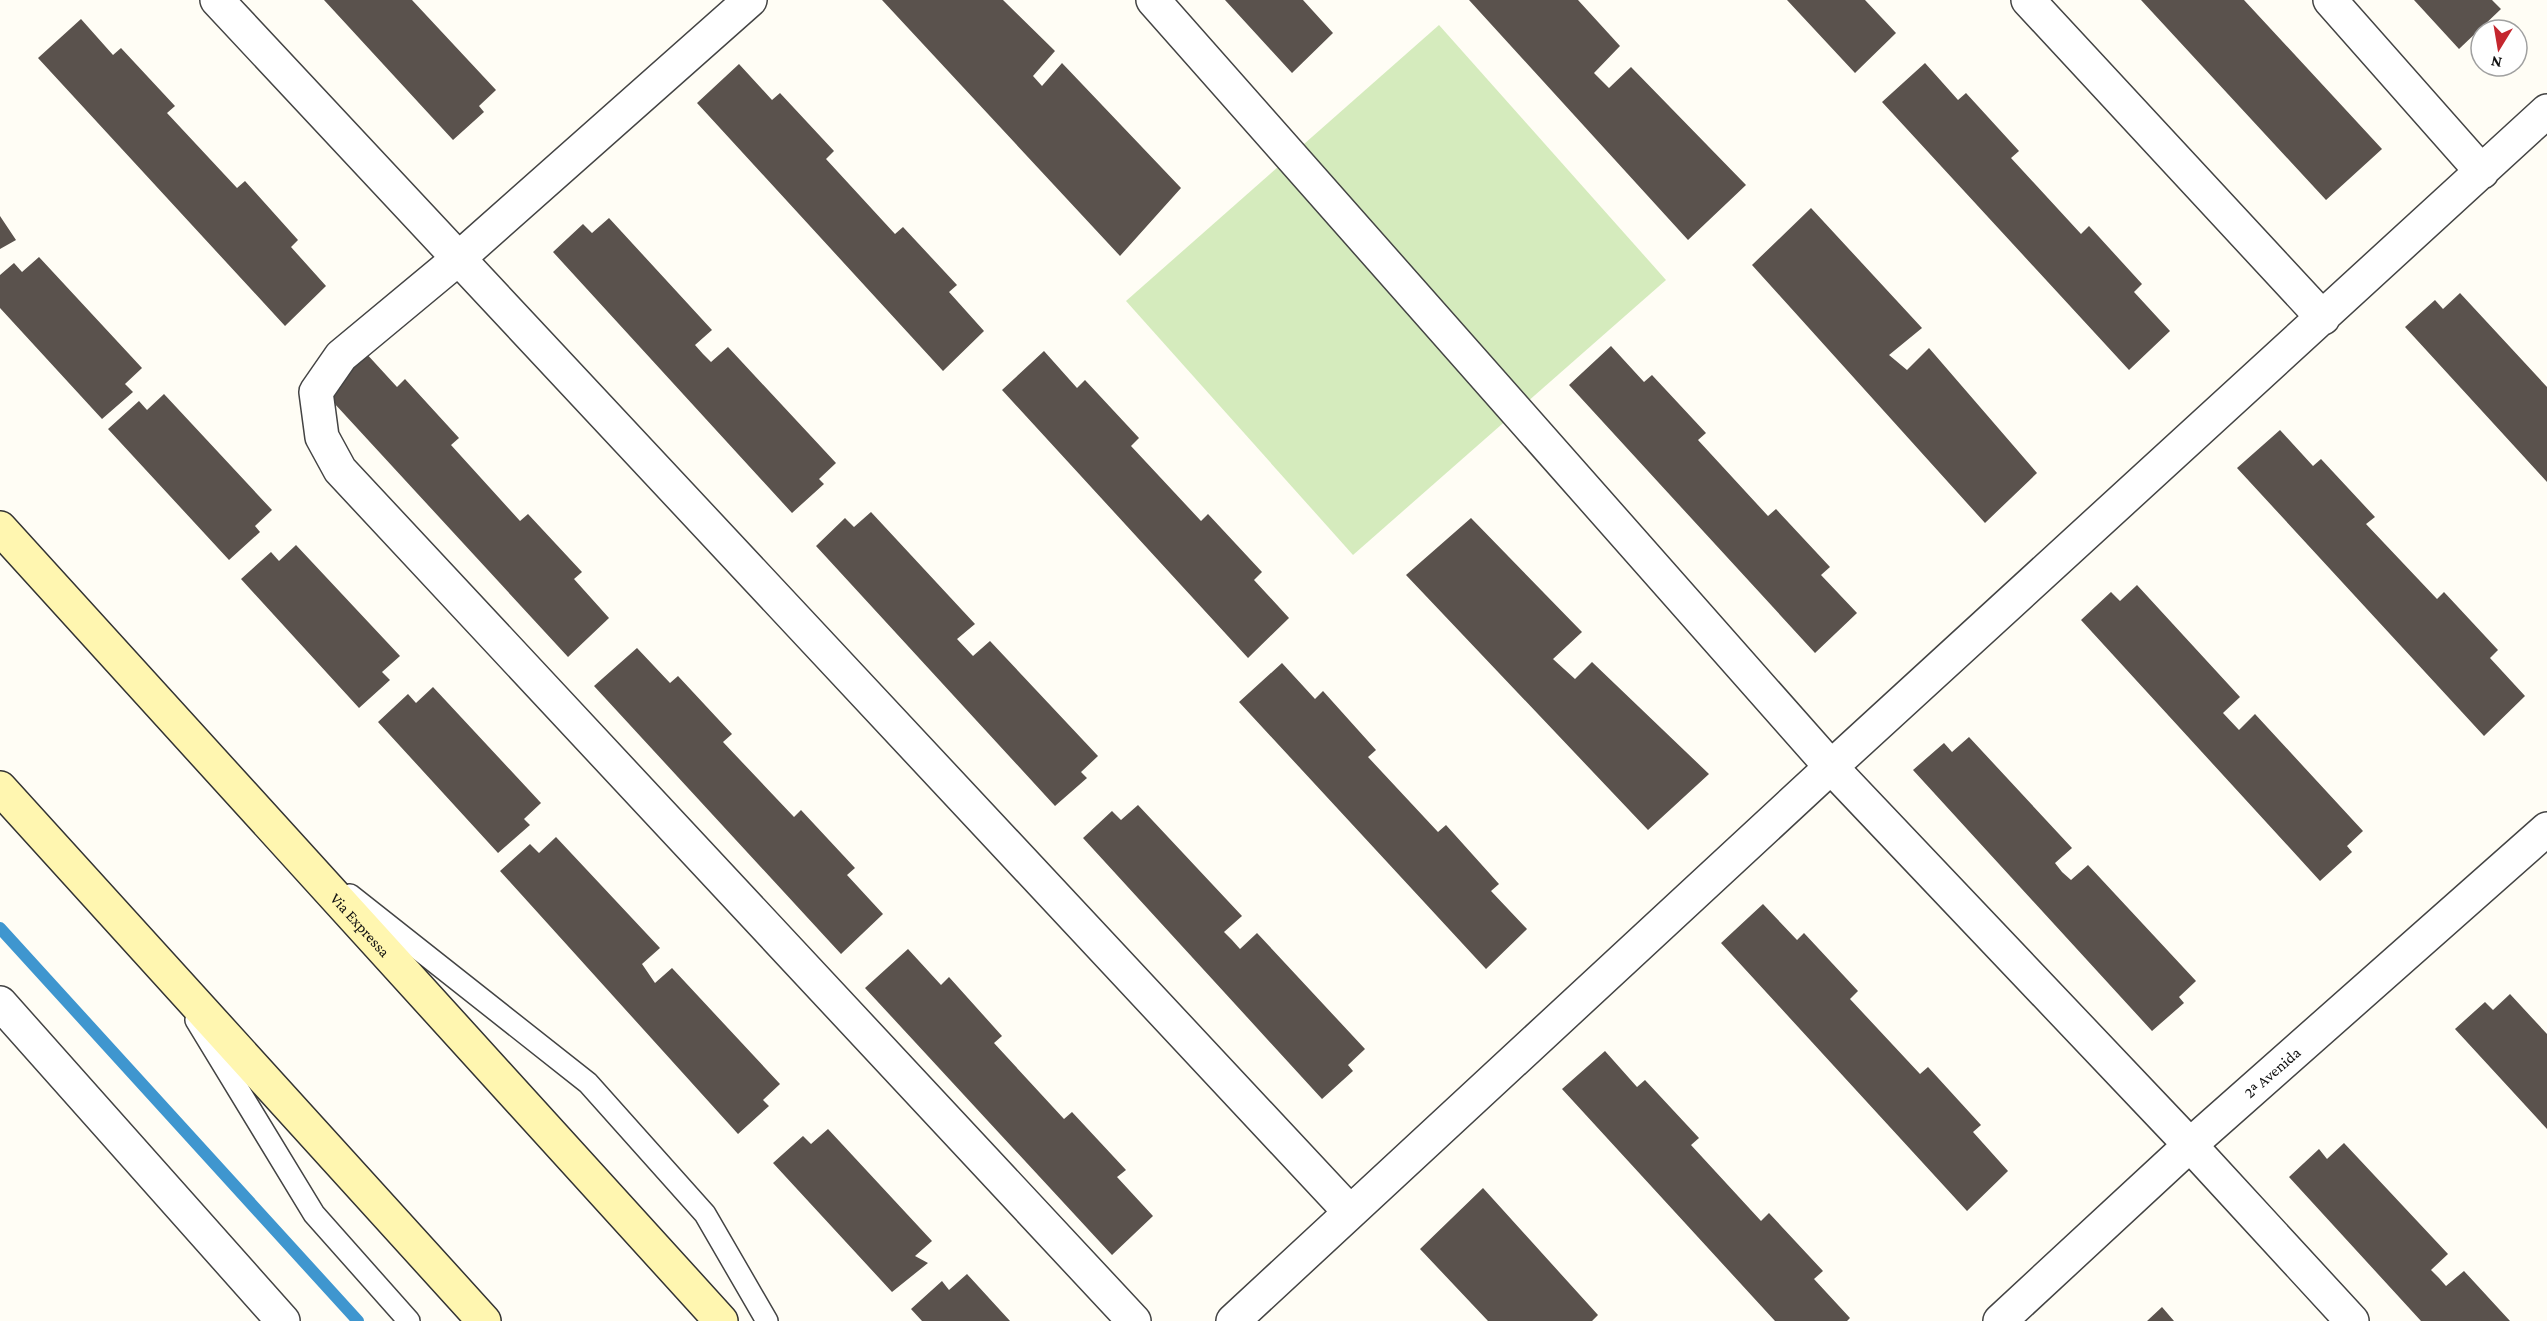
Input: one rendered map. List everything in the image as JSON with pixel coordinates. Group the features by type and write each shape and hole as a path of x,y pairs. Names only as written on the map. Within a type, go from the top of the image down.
{"main road":[{"name":"Via Expressa","path":"0,528 722,1321"},
{"path":"0,788 484,1321"}],"street":[{"path":"218,0 1350,1212"},
{"path":"750,0 459,258 340,356 316,392 322,437 340,470 1134,1321"},
{"path":"1153,0 1831,768 2190,1145 2352,1321"},
{"path":"2028,0 2323,318"},
{"path":"2330,0 2482,172"},
{"path":"1233,1321 2547,111"},
{"name":"2ª Avenida","path":"2000,1321 2190,1145 2547,829"},
{"path":"0,1003 283,1321"}],"lane":[{"path":"293,850 588,1083 705,1214 767,1321"},
{"path":"166,970 314,1214 409,1321"}],"green space":[{"path":"1439,25 1666,280 1353,555 1126,301"}],"building":[{"path":"324,0 412,0 496,90 479,106 484,112 453,140"},
{"path":"882,0 1003,0 1055,51 1033,76 1042,86 1062,63 1181,188 1120,256"},
{"path":"1225,0 1303,0 1333,33 1292,73"},
{"path":"1469,0 1578,0 1620,46 1594,73 1609,88 1631,67 1746,185 1688,240"},
{"path":"1787,0 1865,0 1896,33 1855,73"},
{"path":"2141,0 2244,0 2382,149 2326,200"},
{"path":"2414,0 2492,0 2501,9 2492,18 2469,18 2469,39 2459,49"},
{"path":"81,19 113,55 121,48 175,106 167,113 237,188 245,181 298,240 291,247 326,286 285,326 38,58"},
{"path":"1925,63 1958,100 1966,93 2019,151 2011,158 2081,234 2089,226 2142,284 2134,292 2170,331 2129,370 1882,102"},
{"path":"739,64 772,100 780,93 834,151 826,159 895,234 903,227 957,285 949,292 984,331 943,371 697,103"},
{"path":"1811,208 1922,328 1889,355 1907,370 1929,348 2037,473 1985,523 1752,265"},
{"path":"0,216 16,240 0,249"},
{"path":"609,218 712,330 695,345 703,354 711,362 728,347 836,463 819,479 824,484 792,513 553,252 583,224 592,233"},
{"path":"39,257 142,368 125,384 133,392 102,419 0,308 0,275 14,263 22,272"},
{"path":"2460,293 2547,387 2547,482 2405,327 2435,300 2443,309"},
{"path":"1611,346 1644,382 1652,375 1706,433 1698,440 1768,516 1776,509 1830,567 1821,575 1857,613 1815,653 1569,385"},
{"path":"364,351 397,387 405,379 459,438 451,445 520,521 528,514 582,572 574,579 609,618 568,657 322,390"},
{"path":"1044,351 1077,388 1085,380 1139,438 1131,446 1201,521 1208,514 1262,572 1254,580 1289,618 1248,658 1002,390"},
{"path":"164,394 272,510 255,526 260,532 229,560 108,429 139,401 147,410"},
{"path":"2280,430 2313,466 2321,459 2375,517 2366,524 2437,599 2444,592 2498,650 2490,658 2525,696 2484,736 2237,468"},
{"path":"871,512 975,624 957,639 973,656 990,641 1098,756 1081,772 1087,778 1055,806 816,546 845,518 854,527"},
{"path":"1471,518 1582,632 1553,659 1575,679 1592,662 1709,774 1648,830 1406,575"},
{"path":"296,545 400,656 382,672 390,680 359,708 241,579 271,552 279,561"},
{"path":"2137,585 2240,697 2223,713 2239,730 2255,714 2363,831 2347,846 2352,852 2320,881 2081,620 2111,592 2120,601"},
{"path":"637,648 670,683 678,676 732,734 723,742 794,817 801,810 855,868 847,875 883,914 841,954 594,686"},
{"path":"1282,663 1315,699 1323,691 1376,750 1368,757 1438,832 1446,825 1499,884 1491,891 1527,929 1486,969 1239,702"},
{"path":"433,687 541,803 524,819 530,825 498,853 378,722 408,694 416,703"},
{"path":"1969,737 2072,848 2055,863 2062,872 2071,880 2088,865 2196,981 2179,997 2184,1003 2152,1031 1913,770 1944,743 1952,752"},
{"path":"1138,805 1242,916 1224,932 1240,949 1257,933 1365,1049 1348,1065 1353,1071 1322,1099 1083,838 1112,811 1121,820"},
{"path":"556,837 660,948 642,964 655,983 672,968 780,1084 763,1100 769,1106 738,1134 500,871 530,844 539,853"},
{"path":"1763,904 1797,940 1804,933 1858,991 1850,999 1920,1074 1928,1067 1981,1125 1973,1132 2008,1171 1967,1211 1721,943"},
{"path":"908,949 941,985 949,977 1002,1036 994,1043 1064,1119 1072,1112 1126,1170 1117,1177 1153,1216 1112,1255 865,988"},
{"path":"2510,994 2547,1034 2547,1129 2455,1029 2485,1002 2493,1010"},
{"path":"1605,1051 1637,1087 1645,1080 1699,1138 1691,1145 1761,1221 1769,1213 1823,1271 1814,1279 1850,1318 1847,1321 1775,1321 1562,1089"},
{"path":"828,1129 932,1241 915,1256 928,1263 892,1292 773,1163 803,1136 811,1144"},
{"path":"2344,1143 2448,1254 2431,1270 2446,1286 2464,1271 2510,1321 2421,1321 2289,1177 2319,1149 2327,1159"},
{"path":"1483,1188 1598,1315 1592,1321 1488,1321 1420,1249"},
{"path":"967,1274 1010,1321 922,1321 911,1309 942,1281 949,1290"},
{"path":"2162,1307 2174,1321 2147,1321"}],"waterway":[{"path":"0,928 358,1321"}]}
